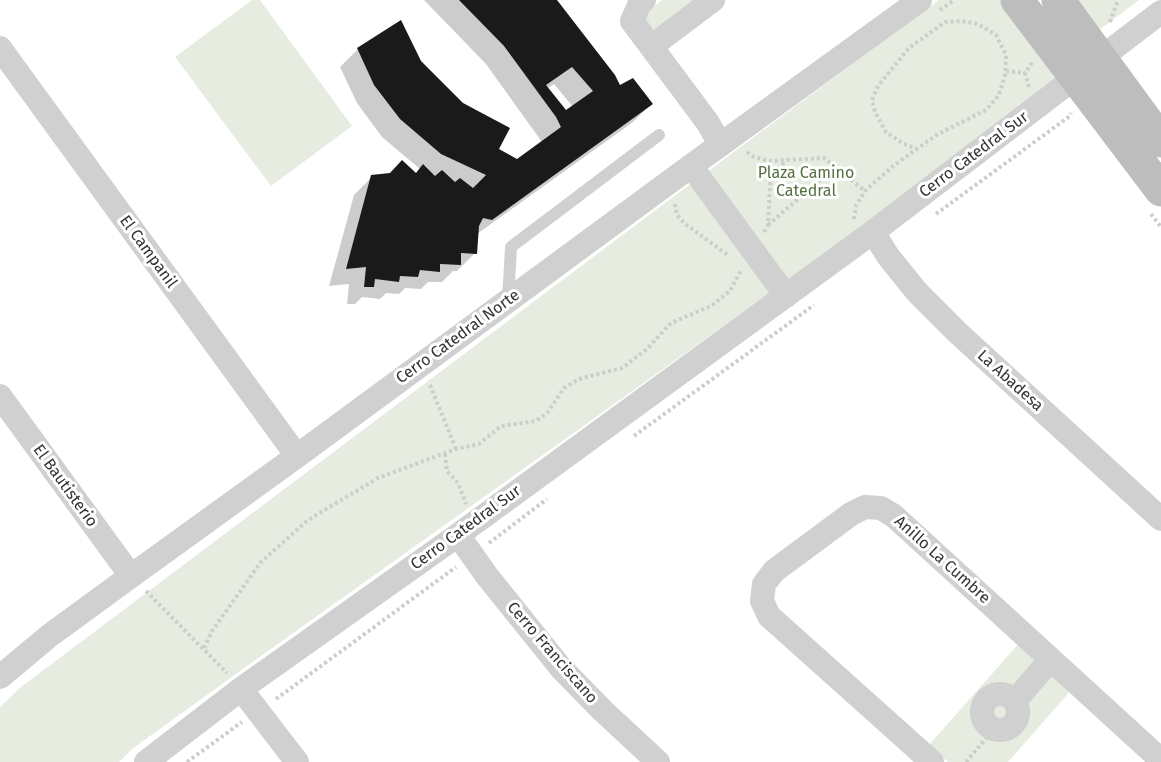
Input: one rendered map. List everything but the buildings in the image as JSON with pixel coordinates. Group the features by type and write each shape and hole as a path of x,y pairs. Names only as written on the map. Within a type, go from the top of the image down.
{"street":[{"path":"644,0 632,21 708,123 720,144"},
{"path":"652,46 713,0"},
{"name":"Cerro Catedral Norte","path":"0,677 49,636 920,0"},
{"path":"1017,0 1161,141"},
{"path":"1058,0 1089,68 1161,190"},
{"name":"Cerro Catedral Sur","path":"146,762 241,689 466,529 786,296 864,225 1089,68 1161,12"},
{"name":"El Campanil","path":"0,48 297,456"},
{"path":"691,166 741,257 786,296"},
{"name":"La Abadesa","path":"864,225 917,292 958,333 1161,519"},
{"name":"El Bautisterio","path":"0,396 131,576"},
{"name":"Anillo La Cumbre","path":"932,762 770,616 762,601 762,592 768,577 774,571 857,510 865,507 880,508 894,516 1161,760"},
{"name":"Cerro Franciscano","path":"466,529 487,576 561,668 657,762"},
{"path":"994,729 1004,730 1014,724 1019,713 1015,701 1050,660"},
{"path":"241,689 297,762"}],"lane":[{"path":"508,301 511,247 659,135"}],"path":[{"path":"864,225 855,206 865,191 894,166 938,134 986,110 999,95 1006,71 1006,55 996,35 978,24 961,21 945,22 909,48 878,86 872,100 874,112 886,132 902,143 917,149"},
{"path":"1029,90 1025,73 1036,58"},
{"path":"1006,71 1025,73"},
{"path":"746,152 769,161 824,158 865,191"},
{"path":"768,225 770,184 786,160"},
{"path":"741,257 768,225 835,165"},
{"path":"204,648 212,631 261,562 308,520 378,478 456,449 479,444 501,426 536,421 548,412 564,388 579,380 622,368 647,349 670,323 711,306 730,291 743,266 741,257 686,224 677,215 675,202"},
{"path":"429,383 456,449"},
{"path":"445,454 447,471 458,483 466,529"},
{"path":"131,576 204,648 241,689"},
{"path":"966,762 994,729"}],"green space":[{"path":"252,0 260,0 352,126 271,186 175,57"},
{"path":"662,0 699,0 667,23 651,31 645,18 649,11"},
{"name":"Plaza Camino Catedral","path":"939,0 1004,0 1059,77 844,240 247,666 132,749 119,762 0,762 0,707 21,687"},
{"path":"1070,0 1139,0 1094,34"},
{"path":"1021,641 1073,688 1008,762 948,762 929,745"}]}
